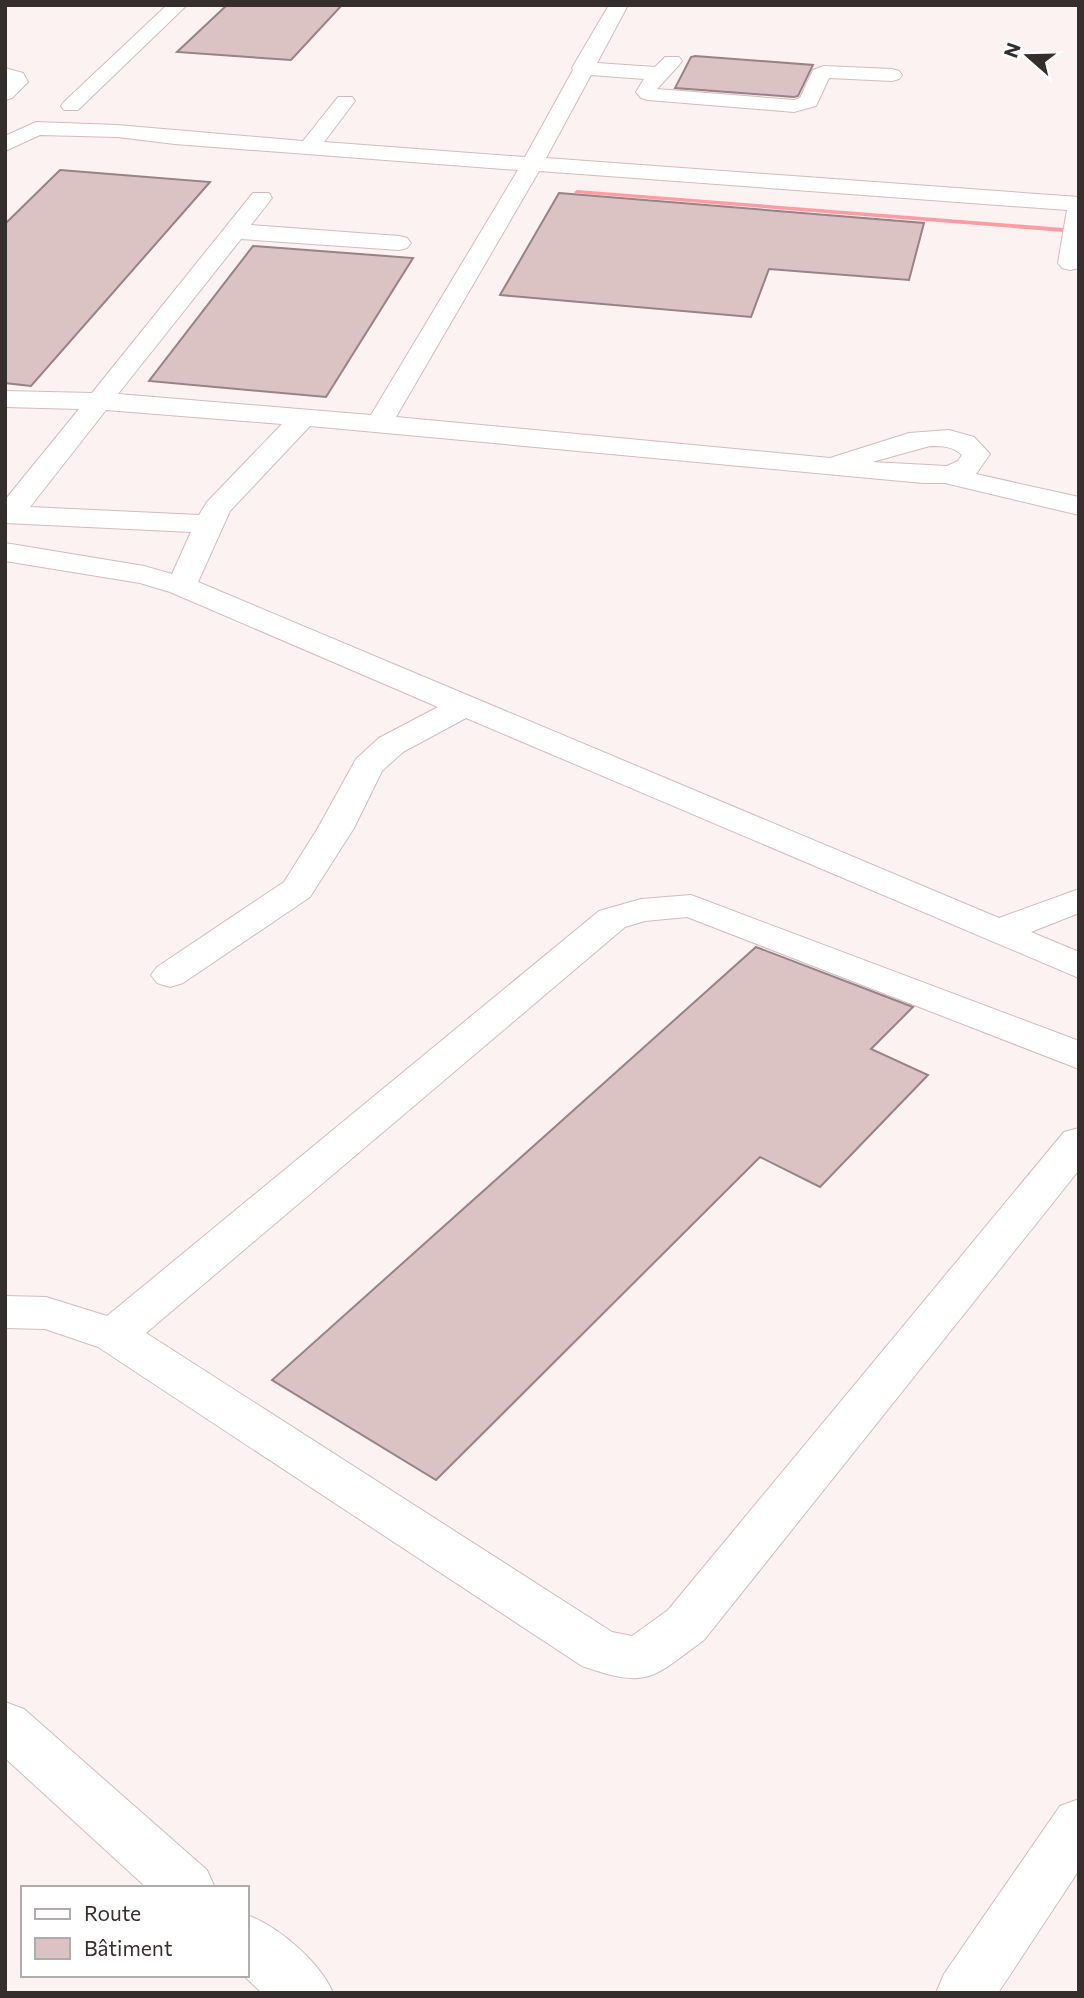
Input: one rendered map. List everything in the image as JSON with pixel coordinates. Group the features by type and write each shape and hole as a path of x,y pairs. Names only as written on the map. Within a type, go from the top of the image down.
{"street":[{"path":"71,106 178,5"},
{"path":"379,424 532,164 582,68 619,5"},
{"path":"582,68 666,68 647,87 648,94 794,106 809,102 820,74 824,72 892,75"},
{"path":"5,74 16,77 18,82 5,94"},
{"path":"309,148 345,101"},
{"path":"36,128 29,123 38,112 71,106 92,111 107,120 117,131"},
{"path":"5,145 36,128 117,131 1079,206 1070,263"},
{"path":"7,514 261,198"},
{"path":"234,231 399,243"},
{"path":"5,399 100,401 948,475 1079,506"},
{"path":"181,586 217,508 303,418"},
{"path":"834,466 896,445 935,437 963,441 976,454 974,462 967,469 948,475"},
{"path":"7,514 211,524"},
{"path":"5,552 144,575 181,586 1079,966"},
{"path":"170,975 297,890 336,828 368,766 391,746 464,706"},
{"path":"998,933 1079,900"},
{"path":"114,1335 612,919 641,910 691,906 1079,1056"},
{"path":"5,1312 46,1313 114,1335 600,1651 639,1659 686,1625 1079,1142"},
{"path":"5,1725 185,1886"},
{"path":"965,1993 1079,1823"},
{"path":"248,1942 304,1993"}],"building":[{"path":"227,5 342,5 291,60 177,52"},
{"path":"691,57 813,65 798,96 794,97 675,88"},
{"path":"60,170 210,182 31,386 5,383 5,224"},
{"path":"559,193 924,223 909,280 769,269 751,317 500,295"},
{"path":"253,246 413,258 326,397 149,381"},
{"path":"756,947 913,1007 871,1049 928,1075 820,1187 760,1157 436,1480 272,1380"}],"waterway":[{"path":"577,192 1076,231"}]}
